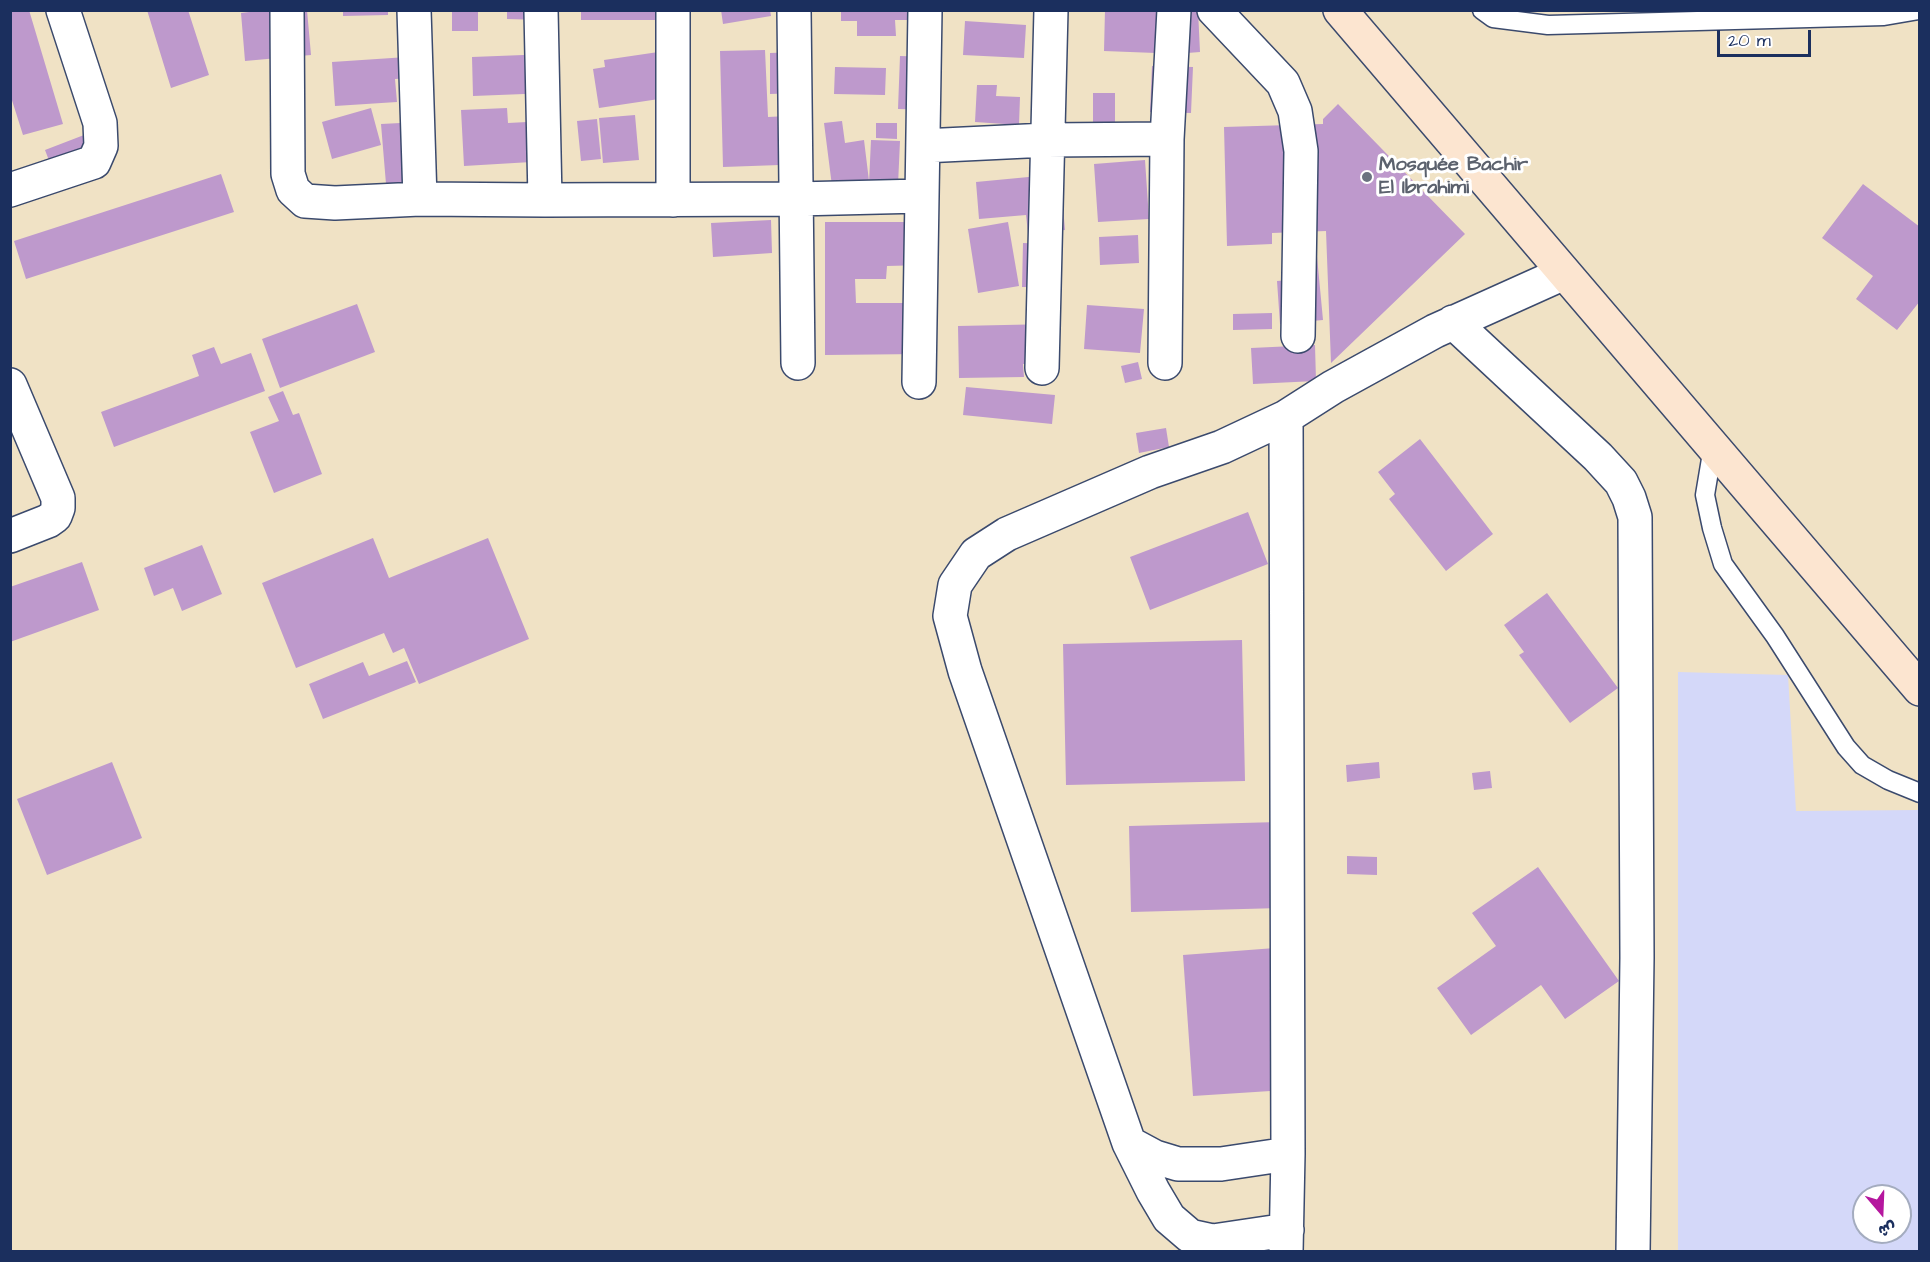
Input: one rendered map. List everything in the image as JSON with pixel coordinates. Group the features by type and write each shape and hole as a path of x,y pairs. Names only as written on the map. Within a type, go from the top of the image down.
{"main road":[{"path":"1340,10 1920,689"}],"street":[{"path":"10,190 93,162 101,146 100,123 63,10"},
{"path":"287,10 288,174 293,190 305,201 673,200 922,196"},
{"path":"414,10 420,199"},
{"path":"541,10 546,200"},
{"path":"673,10 673,200"},
{"path":"794,10 798,363"},
{"path":"919,382 925,10"},
{"path":"1042,368 1051,10"},
{"path":"1165,363 1167,139 1174,10"},
{"path":"1214,10 1283,83 1295,111 1301,151 1298,336"},
{"path":"923,146 1047,140 1167,139"},
{"path":"1286,417 1287,1241 1213,1241 1190,1236 1169,1218 1129,1143 965,671 950,616 956,585 976,554 1007,534 1150,472 1222,447 1286,417 1333,387 1453,322 1564,273"},
{"path":"1453,322 1598,457 1621,482 1635,518 1637,958 1633,1251"},
{"path":"10,385 58,498 55,516 10,536"},
{"path":"1129,1143 1155,1157 1178,1164 1221,1164 1287,1154"}],"lane":[{"path":"1482,10 1493,18 1548,25 1720,16 1884,16 1919,10"},
{"path":"1713,447 1705,495 1723,564 1775,636 1846,747 1862,765 1888,780 1920,793"}],"shaded area":[{"path":"1678,672 1788,675 1796,811 1919,810 1919,1251 1678,1251"}],"building":[{"path":"10,10 29,10 63,124 23,135 10,94"},
{"path":"147,10 188,10 209,75 171,88"},
{"path":"265,10 307,10 311,55 245,61 241,13"},
{"path":"343,10 388,10 388,15 343,16"},
{"path":"452,10 478,10 478,31 452,31"},
{"path":"507,10 543,10 542,20 507,19"},
{"path":"581,10 681,10 681,20 581,20"},
{"path":"721,10 770,10 771,16 723,24"},
{"path":"841,10 937,10 937,20 895,20 896,36 857,36 857,21 841,21"},
{"path":"1105,10 1157,10 1156,53 1104,51"},
{"path":"1159,10 1198,10 1200,52 1162,55"},
{"path":"965,21 1026,25 1024,58 963,55"},
{"path":"672,50 679,96 599,108 593,69 605,67 604,60"},
{"path":"765,50 768,117 807,115 808,164 723,167 720,51"},
{"path":"800,52 801,93 770,94 770,53"},
{"path":"549,54 550,93 473,96 472,57"},
{"path":"422,56 411,78 395,79 397,102 335,106 332,62"},
{"path":"900,56 935,57 933,110 898,109"},
{"path":"1152,66 1193,67 1191,113 1150,112"},
{"path":"835,67 886,68 885,95 834,94"},
{"path":"977,85 997,85 996,96 1020,97 1019,125 975,122"},
{"path":"1093,93 1115,93 1115,123 1093,123"},
{"name":"Mosquée Bachir El Ibrahimi","path":"1338,104 1465,234 1331,363 1326,231 1272,233 1272,244 1227,246 1224,127 1323,124 1323,119"},
{"path":"371,108 381,145 332,159 322,122"},
{"path":"507,108 508,123 546,121 548,161 464,166 461,110"},
{"path":"635,115 639,160 603,163 599,118"},
{"path":"597,119 601,159 581,161 577,121"},
{"path":"842,121 845,143 864,140 869,181 832,186 824,123"},
{"path":"420,122 424,181 386,184 381,124"},
{"path":"876,123 897,123 897,139 876,138"},
{"path":"84,135 91,156 53,171 45,150"},
{"path":"871,140 900,141 898,185 869,183"},
{"path":"1145,160 1149,219 1098,222 1094,164"},
{"path":"221,174 234,212 26,279 14,241"},
{"path":"1060,174 1065,230 1028,233 1026,215 979,219 976,182"},
{"path":"1863,184 1920,227 1920,301 1897,330 1856,299 1873,276 1822,238"},
{"path":"771,220 772,253 713,257 711,223"},
{"path":"825,222 925,222 925,265 887,266 886,279 855,279 856,303 921,303 921,354 825,355"},
{"path":"1008,222 1019,286 978,293 968,229"},
{"path":"1138,235 1139,263 1100,265 1099,237"},
{"path":"1023,243 1054,244 1053,287 1022,287"},
{"path":"1316,246 1323,320 1280,324 1277,281 1303,279 1301,248"},
{"path":"357,304 375,352 280,388 262,339"},
{"path":"1087,305 1144,309 1140,353 1084,349"},
{"path":"1272,313 1272,329 1233,330 1233,314"},
{"path":"1051,324 1052,364 1023,364 1024,377 959,378 958,326"},
{"path":"1315,345 1316,381 1253,384 1251,348"},
{"path":"214,347 221,364 251,353 265,391 114,447 101,412 199,376 192,355"},
{"path":"1138,362 1142,379 1125,383 1121,366"},
{"path":"966,387 1055,395 1052,424 963,415"},
{"path":"283,391 293,415 299,413 322,474 274,493 250,432 279,421 268,397"},
{"path":"1166,428 1169,447 1139,453 1136,433"},
{"path":"1420,439 1493,534 1446,571 1389,499 1395,494 1378,472"},
{"path":"1248,512 1268,564 1150,610 1130,557"},
{"path":"373,538 389,578 488,538 529,639 419,684 404,648 393,653 384,633 296,668 262,583"},
{"path":"202,545 222,594 182,611 173,588 154,596 144,568"},
{"path":"82,562 99,610 10,642 10,587"},
{"path":"1547,593 1618,688 1570,723 1519,655 1524,652 1504,625"},
{"path":"1242,640 1245,781 1066,785 1063,644"},
{"path":"407,661 416,682 323,719 309,684 363,662 369,676"},
{"path":"112,762 142,838 47,875 17,799"},
{"path":"1379,762 1380,778 1347,782 1346,765"},
{"path":"1490,771 1492,788 1474,790 1472,773"},
{"path":"1279,822 1281,908 1131,912 1129,826"},
{"path":"1347,856 1377,857 1377,875 1347,874"},
{"path":"1538,867 1619,981 1565,1019 1541,985 1471,1035 1437,988 1496,946 1472,913"},
{"path":"1275,948 1286,1090 1193,1096 1183,955"}],"place":[{"name":"Mosquée Bachir El Ibrahimi","path":"1367,177"}]}
